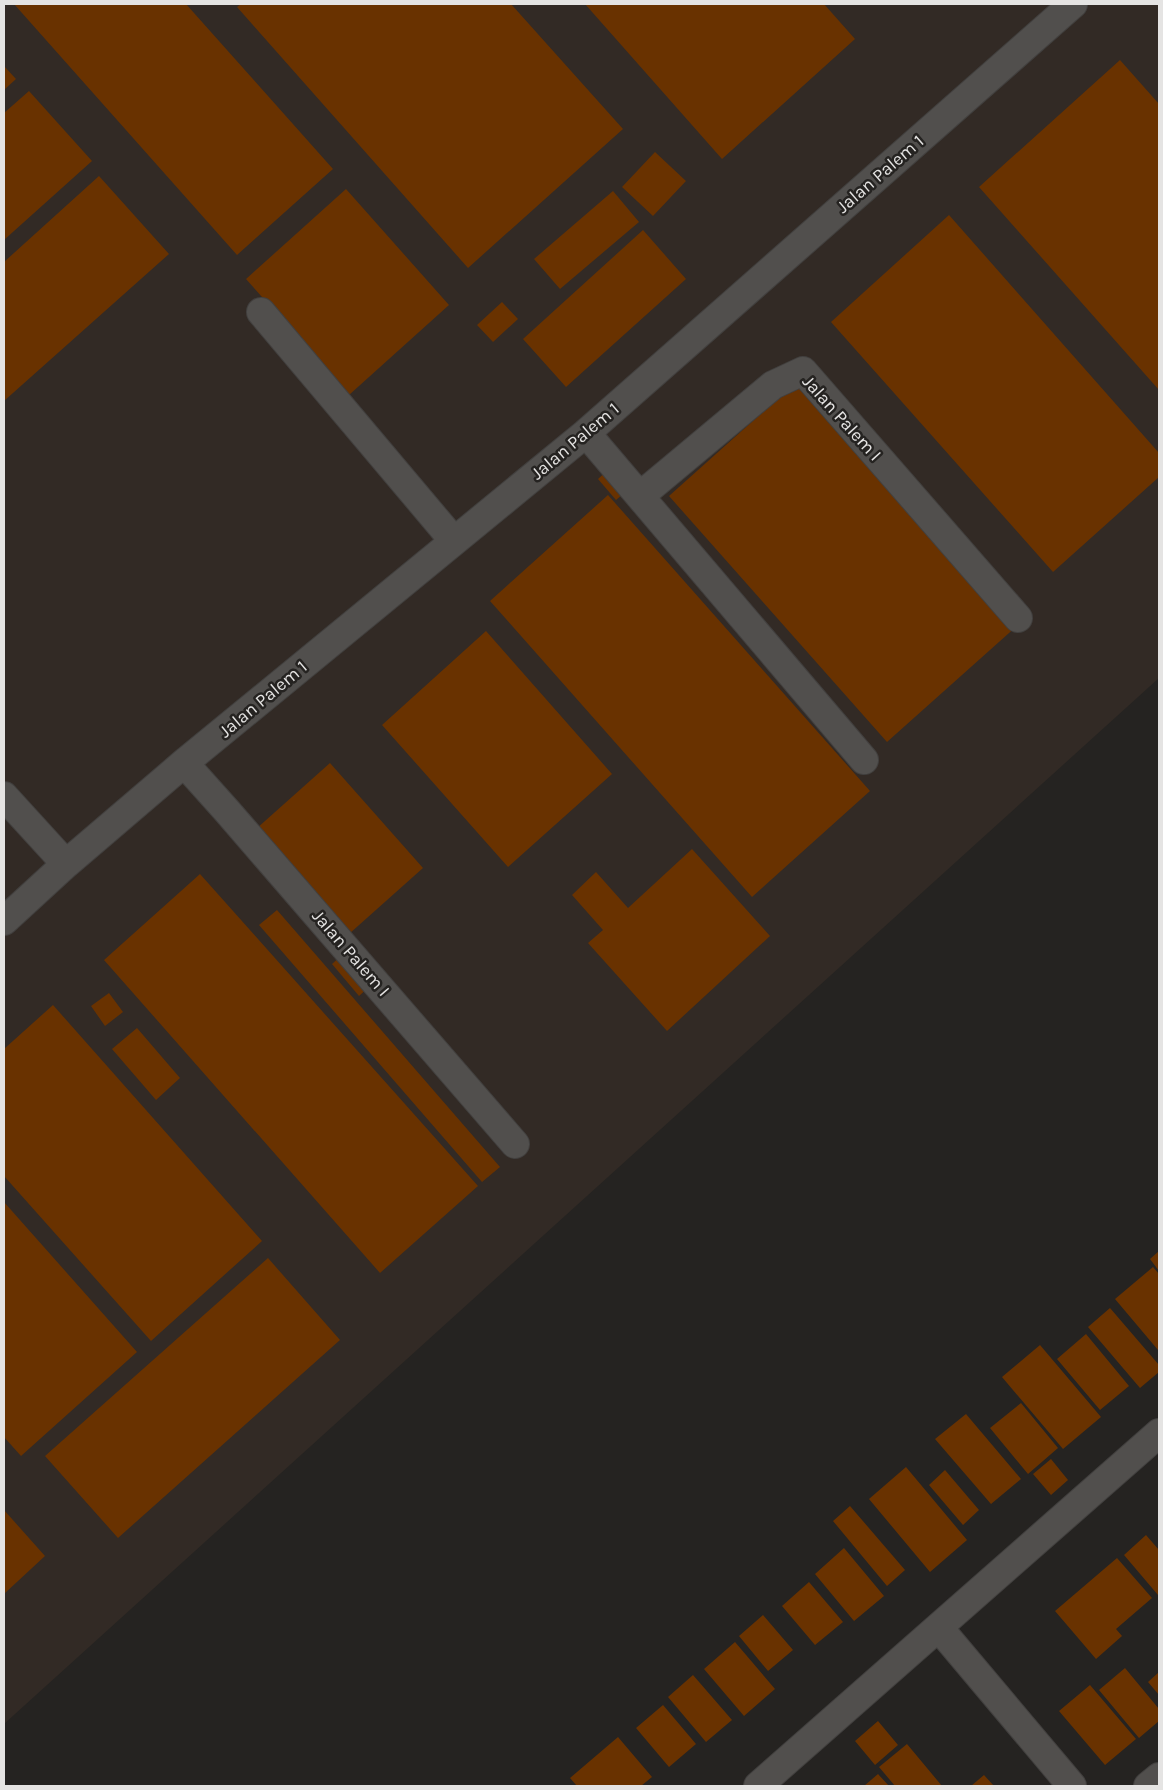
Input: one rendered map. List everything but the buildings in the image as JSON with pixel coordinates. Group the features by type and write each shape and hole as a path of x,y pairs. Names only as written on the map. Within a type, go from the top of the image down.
{"street":[{"name":"Jalan Palem 1","path":"4,920 66,864 184,764 586,432 1073,4"},
{"path":"262,312 454,541"},
{"name":"Jalan Palem I","path":"640,496 773,385 802,371 1018,618"},
{"path":"586,432 864,760"},
{"name":"Jalan Palem I","path":"184,764 234,818 516,1144"},
{"path":"4,796 66,864"},
{"path":"758,1786 1159,1433"},
{"path":"939,1628 1072,1786"},
{"path":"1148,1786 1159,1777"}],"shaded area":[{"path":"4,4 1159,4 1159,678 4,1724"}]}
